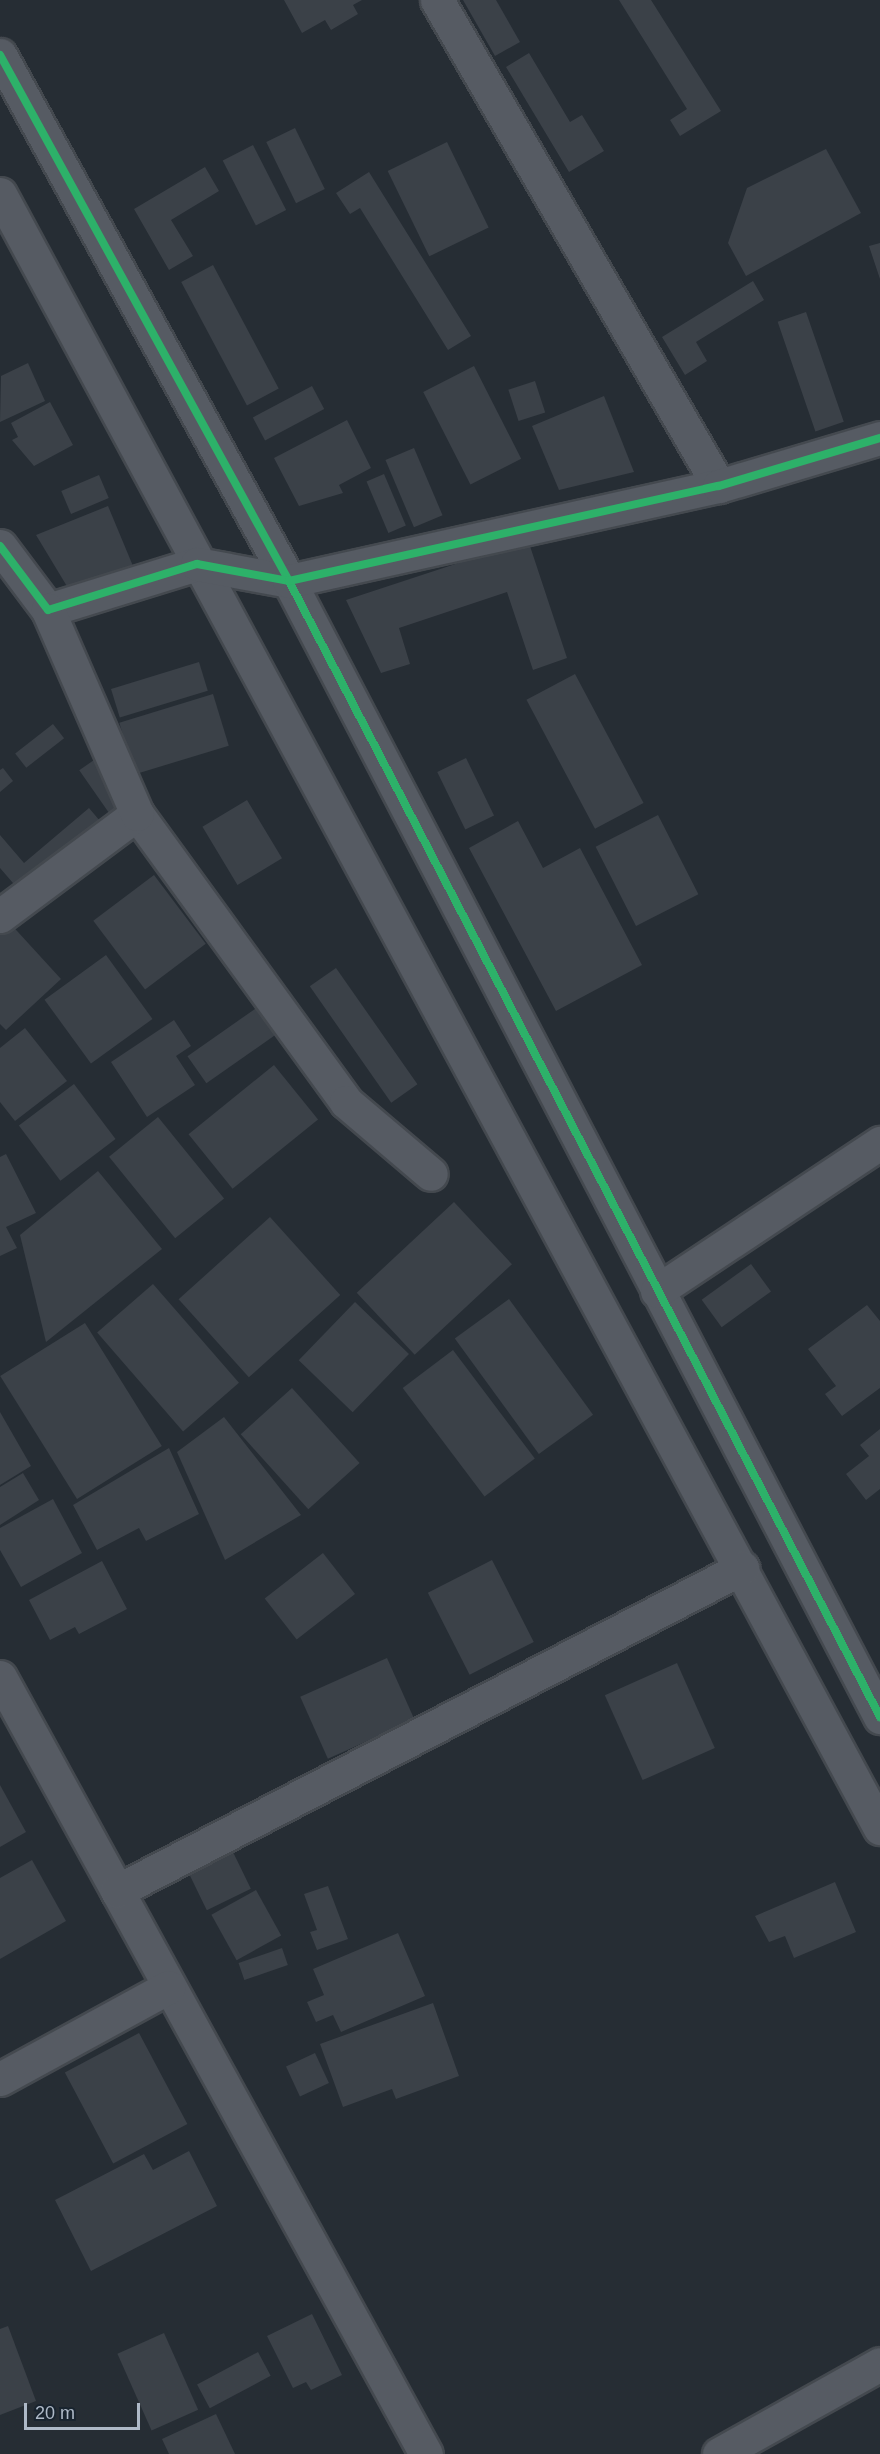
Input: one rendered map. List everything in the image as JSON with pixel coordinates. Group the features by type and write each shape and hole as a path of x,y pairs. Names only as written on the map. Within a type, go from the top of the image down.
{"street":[{"path":"437,0 719,486"},
{"path":"0,56 289,581 880,1717"},
{"path":"0,194 197,564 742,1568 880,1828"},
{"path":"48,610 197,564 289,581 719,486 880,438"},
{"path":"0,546 48,610 137,814 346,1102 431,1174"},
{"path":"0,916 137,814"},
{"path":"657,1291 880,1143"},
{"path":"117,1891 742,1568"},
{"path":"0,1677 426,2454"},
{"path":"0,2079 169,1987"},
{"path":"719,2454 880,2364"}],"building":[{"path":"284,0 362,0 353,5 358,14 331,30 325,20 302,33"},
{"path":"463,0 496,0 520,42 495,56"},
{"path":"619,0 651,0 721,111 680,136 670,120 687,109"},
{"path":"529,53 570,122 582,115 604,151 569,172 506,67"},
{"path":"295,128 325,189 296,203 266,142"},
{"path":"447,142 489,227 429,256 388,171"},
{"path":"253,145 286,210 256,225 223,160"},
{"path":"826,149 861,213 746,276 728,243 747,188"},
{"path":"205,167 219,191 171,220 193,256 169,270 134,209"},
{"path":"369,172 471,336 448,350 360,208 350,214 336,193"},
{"path":"880,243 880,279 869,246"},
{"path":"213,265 279,389 247,406 181,282"},
{"path":"753,281 764,300 696,342 707,361 685,375 662,337"},
{"path":"806,312 844,422 815,431 778,322"},
{"path":"28,363 45,401 0,422 1,376"},
{"path":"474,366 521,459 470,485 423,392"},
{"path":"535,381 545,412 519,421 508,390"},
{"path":"312,386 324,409 265,440 253,417"},
{"path":"604,396 634,472 559,490 532,426"},
{"path":"50,402 73,445 34,466 12,440 18,437 11,423"},
{"path":"347,420 371,468 339,485 343,493 299,506 274,458"},
{"path":"414,448 443,515 414,527 385,460"},
{"path":"384,474 406,526 388,533 367,481"},
{"path":"99,475 109,498 71,514 61,491"},
{"path":"108,506 133,566 68,588 36,535"},
{"path":"528,540 567,658 533,670 507,592 399,628 410,664 381,673 346,600"},
{"path":"199,662 208,691 120,718 111,689"},
{"path":"575,674 644,803 595,829 526,700"},
{"path":"213,694 229,746 135,774 119,723"},
{"path":"53,724 64,738 26,768 15,754"},
{"path":"466,758 494,816 465,830 437,772"},
{"path":"94,760 126,805 111,815 79,770"},
{"path":"3,768 13,781 0,792 0,770"},
{"path":"247,800 282,858 237,885 202,827"},
{"path":"89,808 100,821 19,890 0,868 0,835 24,863"},
{"path":"658,815 698,894 636,926 596,847"},
{"path":"518,821 543,868 580,848 642,965 556,1011 469,848"},
{"path":"154,875 206,944 145,989 93,921"},
{"path":"7,920 61,979 6,1030 0,1024 0,926"},
{"path":"106,955 152,1019 91,1064 45,1000"},
{"path":"336,968 417,1084 391,1103 310,986"},
{"path":"262,1004 281,1031 206,1083 187,1056"},
{"path":"174,1020 191,1046 176,1056 195,1085 147,1117 111,1062"},
{"path":"25,1028 67,1081 15,1121 0,1102 0,1048"},
{"path":"274,1065 318,1119 233,1189 189,1134"},
{"path":"74,1084 116,1139 60,1181 19,1126"},
{"path":"158,1117 224,1199 175,1238 109,1157"},
{"path":"6,1154 36,1213 6,1227 17,1248 0,1256 0,1157"},
{"path":"98,1171 162,1249 46,1342 20,1235"},
{"path":"454,1202 512,1264 415,1355 357,1293"},
{"path":"270,1217 340,1295 249,1377 179,1299"},
{"path":"751,1264 771,1292 722,1327 702,1300"},
{"path":"153,1284 239,1383 183,1431 97,1333"},
{"path":"509,1299 593,1415 539,1454 455,1338"},
{"path":"355,1302 409,1354 353,1412 299,1360"},
{"path":"867,1305 880,1321 880,1388 842,1416 825,1394 836,1386 808,1349"},
{"path":"85,1323 162,1446 77,1499 0,1376"},
{"path":"453,1350 535,1459 485,1497 403,1388"},
{"path":"292,1388 360,1463 308,1509 241,1434"},
{"path":"0,1412 31,1466 0,1485"},
{"path":"224,1417 301,1515 225,1560 177,1452"},
{"path":"880,1429 880,1489 866,1500 846,1474 869,1456 860,1445"},
{"path":"169,1448 199,1514 146,1541 139,1528 97,1550 73,1505"},
{"path":"23,1473 39,1500 0,1525 0,1487"},
{"path":"53,1499 82,1553 21,1587 0,1550 0,1528"},
{"path":"323,1553 355,1594 297,1640 265,1599"},
{"path":"492,1560 534,1642 470,1675 428,1593"},
{"path":"102,1561 127,1609 79,1634 75,1627 50,1640 29,1600"},
{"path":"387,1658 415,1720 328,1759 300,1697"},
{"path":"677,1663 715,1748 643,1780 605,1695"},
{"path":"0,1785 26,1832 0,1847"},
{"path":"232,1850 251,1889 207,1910 188,1871"},
{"path":"32,1860 66,1921 0,1959 0,1878"},
{"path":"835,1882 856,1932 794,1958 785,1936 769,1942 755,1916"},
{"path":"328,1886 348,1939 317,1950 310,1932 317,1930 304,1894"},
{"path":"256,1890 281,1935 237,1960 211,1915"},
{"path":"398,1933 425,1996 341,2032 333,2015 316,2022 307,2002 324,1995 313,1969"},
{"path":"282,1948 288,1965 244,1980 239,1963"},
{"path":"433,2003 459,2076 396,2099 392,2089 343,2107 320,2044"},
{"path":"139,2033 187,2124 113,2163 65,2072"},
{"path":"315,2053 329,2083 300,2096 286,2067"},
{"path":"189,2151 217,2206 91,2271 55,2200 144,2154 153,2170"},
{"path":"312,2314 342,2375 311,2390 306,2382 293,2388 267,2336"},
{"path":"8,2326 36,2401 0,2415 0,2329"},
{"path":"164,2333 198,2410 152,2430 117,2354"},
{"path":"258,2352 271,2376 210,2408 197,2384"},
{"path":"216,2414 235,2454 169,2454 162,2439"}],"cycle path":[{"path":"0,55 289,581 880,1717"},
{"path":"0,546 48,610 197,564 289,581 719,486 880,438"}]}
